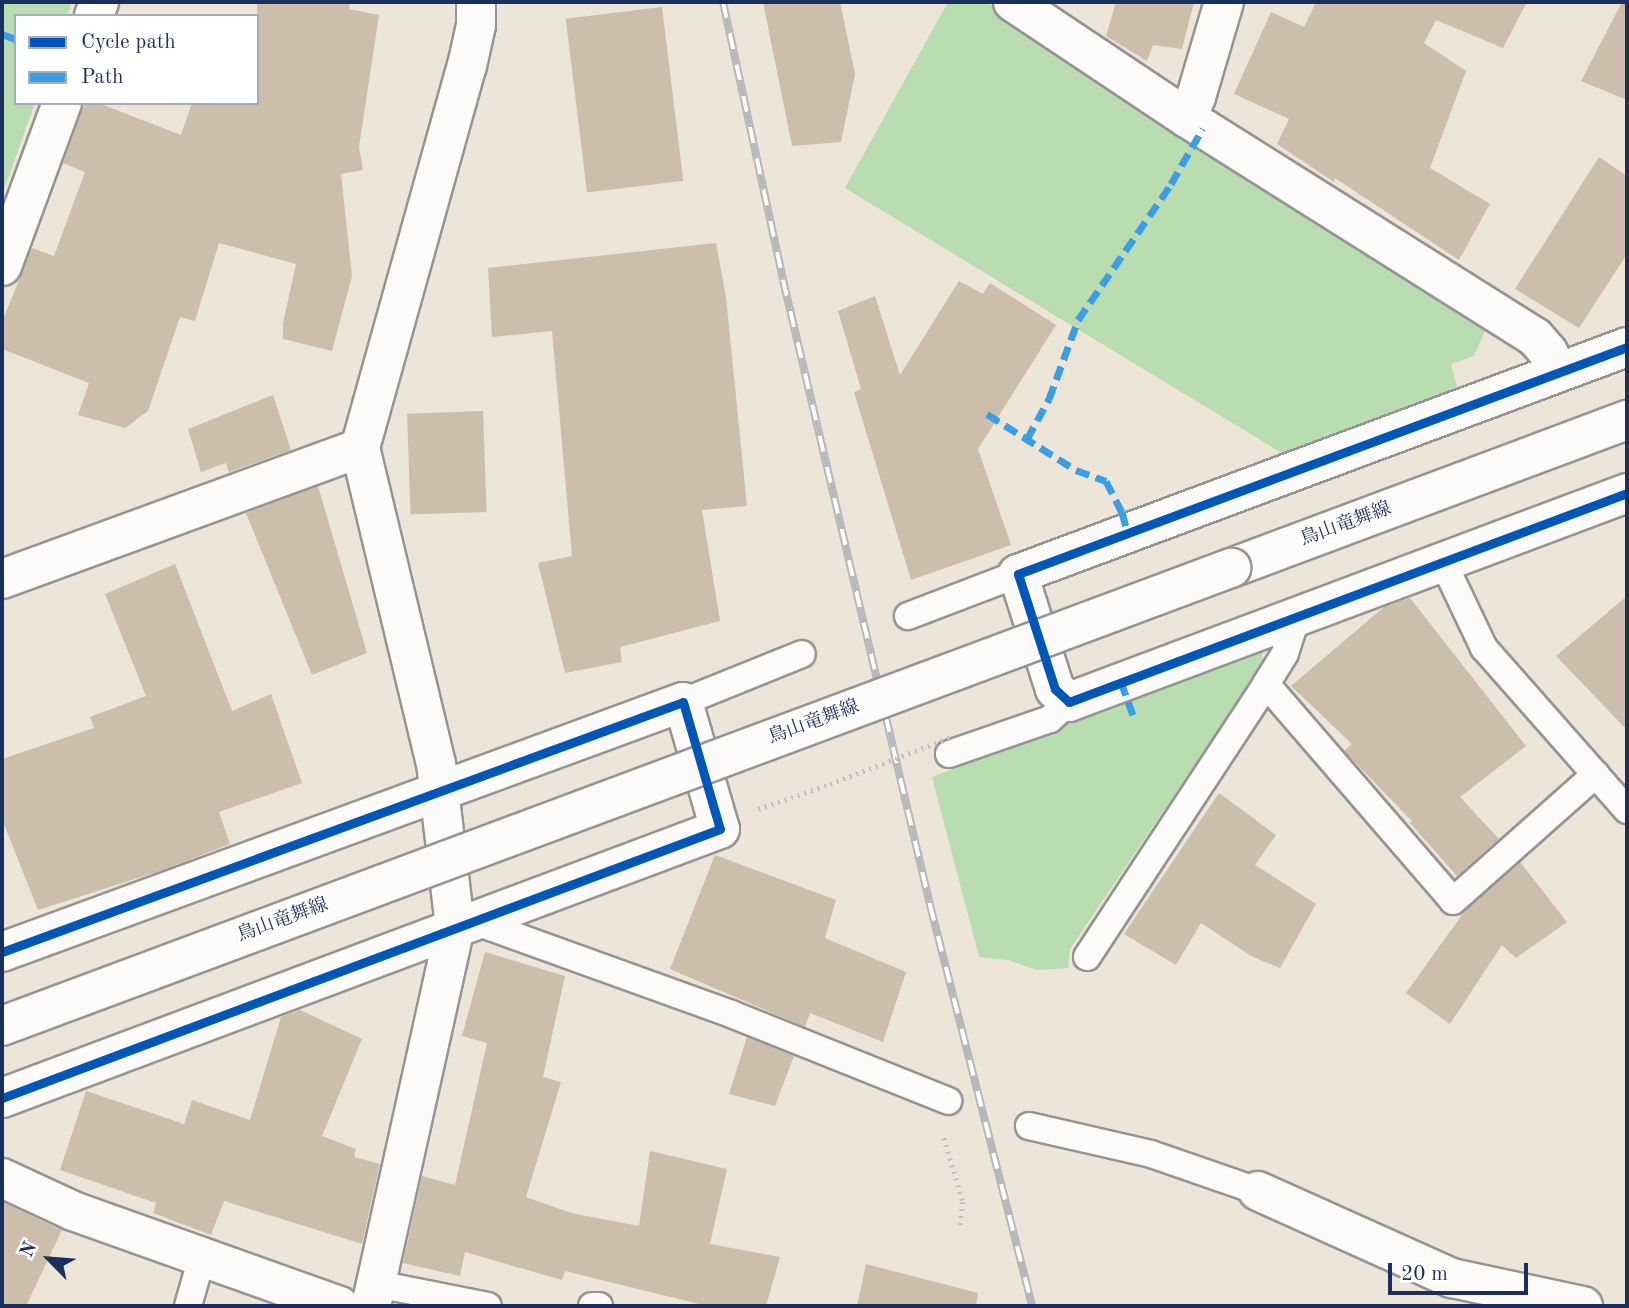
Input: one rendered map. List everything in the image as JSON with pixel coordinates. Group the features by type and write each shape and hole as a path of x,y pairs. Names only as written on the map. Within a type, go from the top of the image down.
{"street":[{"path":"374,1295 466,925 438,790 436,764 360,448 467,66 476,25 476,2"},
{"path":"1013,2 1186,118 1535,337 1548,352 1558,372"},
{"path":"1186,118 1196,97 1224,2"},
{"path":"2,266 10,221 61,105"},
{"path":"1627,347 1018,574 1055,689 1069,702 1627,493"},
{"name":"鳥山竜舞線","path":"2,1026 1627,420"},
{"path":"2,579 360,448"},
{"path":"2,952 683,702 720,829 2,1098"},
{"path":"2,1178 73,1211 340,1306"},
{"path":"1258,1191 1452,1278 1583,1306"}],"lane":[{"path":"1443,562 1484,648 1627,810"},
{"path":"908,616 1018,574"},
{"path":"1087,957 1266,684 1285,653 1297,616"},
{"path":"683,702 802,654"},
{"path":"1266,684 1453,901 1596,774"},
{"path":"952,745 1050,719 1069,702"},
{"path":"466,925 731,1014 948,1101"},
{"path":"1029,1126 1151,1154 1258,1191"},
{"path":"188,1306 202,1257"},
{"path":"374,1295 488,1306"},
{"path":"592,1306 599,1306"}],"path":[{"path":"757,810 830,783 952,745"},
{"path":"946,1146 962,1202 960,1225"}],"green space":[{"path":"2,2 72,2 68,14 14,14 14,105 34,105 2,195"},
{"path":"948,2 985,2 1486,328 1474,356 1451,364 1458,390 1285,455 845,188"},
{"path":"1262,647 1263,664 1070,949 1068,968 1037,970 1008,960 979,957 932,777"}],"building":[{"path":"257,2 350,2 349,9 379,15 359,147 363,170 341,174 352,276 332,351 283,339 283,323 296,264 219,243 195,321 180,317 148,411 125,428 78,415 89,383 2,349 2,322 32,248 54,256 85,172 63,163 84,105 103,105 181,135 191,105 259,105"},
{"path":"763,2 840,2 855,74 841,142 792,146"},
{"path":"1116,2 1194,2 1182,49 1153,45 1147,61 1106,36"},
{"path":"1316,2 1527,2 1503,48 1436,20 1424,43 1466,71 1430,168 1490,204 1459,260 1335,178 1334,182 1277,144 1289,119 1234,94 1271,12 1304,27"},
{"path":"1622,2 1627,2 1627,100 1581,81"},
{"path":"662,7 683,181 587,193 566,19"},
{"path":"1599,157 1627,176 1627,254 1579,328 1515,289"},
{"path":"716,243 726,297 747,506 702,510 720,621 620,647 622,662 565,673 538,563 572,556 552,331 492,337 488,268"},
{"path":"959,281 983,294 990,283 1056,325 978,449 1011,545 911,580 854,392 861,389 838,311 875,296 900,375"},
{"path":"273,395 291,450 229,472 226,463 201,472 188,429"},
{"path":"483,411 487,512 411,515 407,414"},
{"path":"318,486 367,653 312,675 246,513"},
{"path":"175,564 232,711 271,694 302,783 219,812 230,844 163,870 38,910 2,819 2,759 94,728 90,717 146,696 105,594"},
{"path":"1627,596 1627,730 1556,656"},
{"path":"1410,598 1526,746 1460,797 1499,839 1457,876 1410,823 1412,821 1344,751 1352,744 1291,686 1384,607"},
{"path":"1219,793 1276,835 1255,865 1316,904 1280,968 1253,957 1201,923 1176,965 1124,934"},
{"path":"715,855 836,900 825,938 906,972 883,1042 810,1013 805,1027 670,969"},
{"path":"1520,862 1567,922 1516,958 1502,945 1450,1024 1406,993 1464,912"},
{"path":"485,952 565,976 543,1077 561,1082 526,1197 571,1213 639,1226 650,1151 727,1169 710,1244 780,1257 766,1306 707,1306 565,1271 562,1280 465,1252 460,1276 403,1263 422,1176 455,1185 487,1043 462,1036"},
{"path":"300,1010 362,1039 322,1136 356,1149 354,1157 380,1164 362,1244 224,1201 211,1235 153,1213 156,1203 60,1170 86,1091 184,1124 192,1100 250,1120 281,1017"},
{"path":"747,1037 794,1056 775,1106 729,1094"},
{"path":"2,1202 62,1230 26,1306 2,1306"},
{"path":"866,1264 978,1293 976,1306 857,1306"}],"railway":[{"path":"723,2 783,280 930,905 1032,1306"}],"marked path":[{"path":"2,34 14,38"},
{"path":"1027,439 1049,399 1078,320 1171,184 1203,128"},
{"path":"987,414 1076,470 1106,481 1122,512 1128,534"},
{"path":"1121,682 1133,715"}],"cycle path":[{"path":"1627,347 1018,574 1055,689 1069,702 1627,493"},
{"path":"2,952 683,702 720,829 2,1098"}]}
